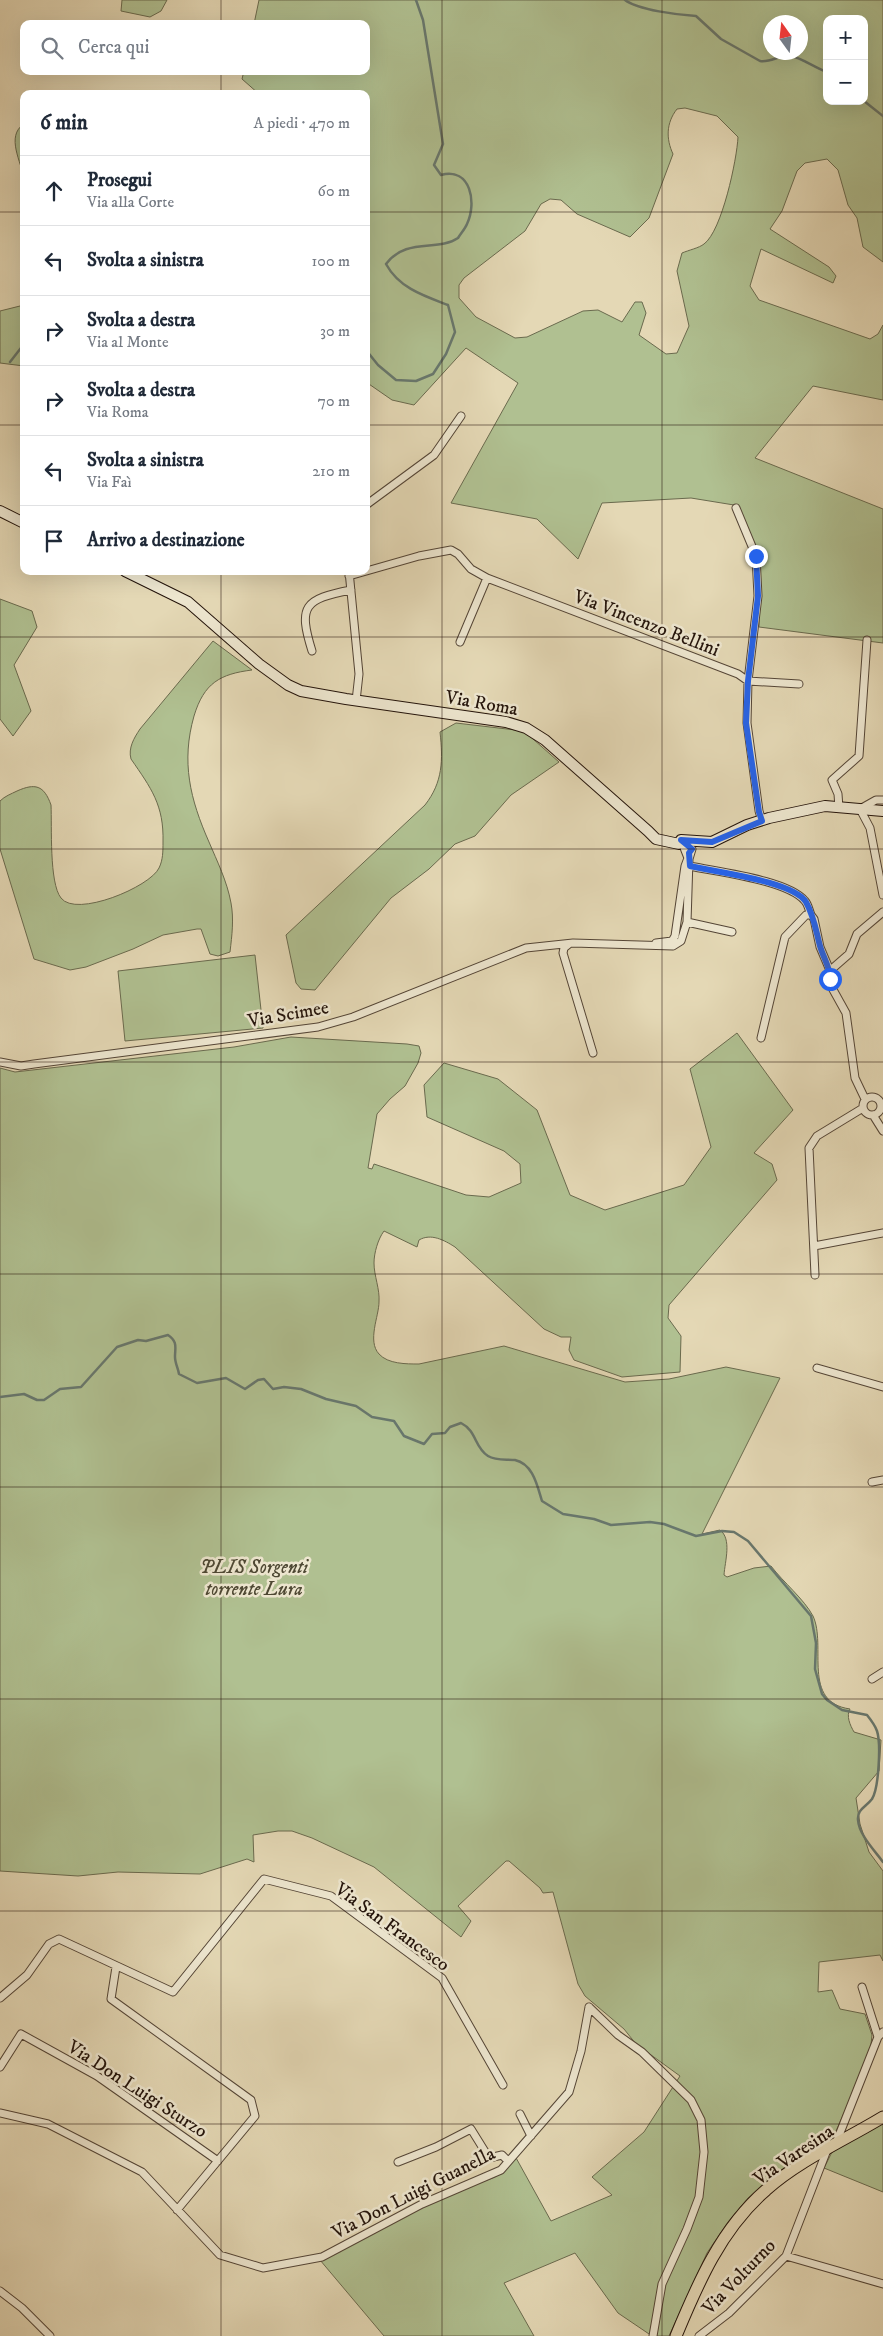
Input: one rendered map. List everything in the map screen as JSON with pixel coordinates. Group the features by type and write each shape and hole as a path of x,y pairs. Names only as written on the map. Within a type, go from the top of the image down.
{"main road":[{"name":"Via Varesina","path":"676,2336 706,2269 734,2225 766,2190 794,2170 883,2117"}],"street":[{"path":"370,501 434,455 461,416"},
{"path":"736,508 756,556 758,596 748,681 746,723 759,812 762,821"},
{"path":"0,511 20,521"},
{"name":"Via Vincenzo Bellini","path":"370,569 451,550 458,554 471,569 487,578 738,674 748,681 799,684"},
{"name":"Via Roma","path":"133,575 177,596 198,609 259,664 288,685 312,694 506,722 526,728 545,740 656,839 679,844 681,840 712,842 762,821 825,806 883,811"},
{"path":"349,575 359,674 356,700"},
{"path":"460,642 487,578"},
{"path":"312,651 306,627 305,611 314,602 351,590"},
{"path":"839,808 838,794 832,780 858,756 867,640"},
{"path":"883,800 876,800 860,809 870,828 883,894"},
{"path":"649,944 666,947 678,944 684,936 687,922 689,853 692,849 681,840"},
{"path":"649,944 672,941 675,936 685,866 688,858 681,840"},
{"path":"690,866 778,884 800,896 806,902 830,973 831,986 846,1013 855,1078 866,1100"},
{"path":"830,973 849,954 858,934 883,912"},
{"path":"761,1038 784,937 806,915 811,915"},
{"path":"687,922 732,932"},
{"path":"675,936 678,944"},
{"path":"569,944 564,948 563,953 593,1053"},
{"name":"Via Scimee","path":"0,1062 21,1066 318,1027 353,1017 526,948 569,944 649,944"},
{"path":"815,1275 809,1148 817,1136 863,1108 866,1100 871,1097 876,1098 880,1103 879,1113 883,1131"},
{"path":"863,1108 868,1115 879,1113"},
{"path":"814,1246 883,1233"},
{"path":"817,1368 883,1387"},
{"path":"872,1482 883,1480"},
{"path":"872,1679 883,1672"},
{"name":"Via San Francesco","path":"0,1998 27,1975 49,1944 59,1939 173,1992 264,1879 331,1896 442,1978 503,2085"},
{"path":"116,1967 111,1999 251,2100 256,2116 177,2210"},
{"path":"862,1987 880,2035"},
{"name":"Via Don Luigi Guanella","path":"0,2113 48,2124 142,2172 220,2255 263,2268 322,2257 422,2204 501,2170 569,2092 581,2051 589,2007 618,2035 642,2052 690,2100 701,2120 704,2152 699,2197 662,2284 653,2336"},
{"name":"Via Don Luigi Sturzo","path":"0,2067 21,2034 97,2076 218,2161"},
{"name":"Via Volturno","path":"699,2336 729,2313 786,2256 880,2035"},
{"path":"520,2114 531,2136"},
{"path":"398,2162 436,2147 471,2129 489,2158 502,2155 508,2161"},
{"path":"786,2256 883,2284"},
{"path":"0,2291 28,2314 50,2336"}],"green space":[{"path":"122,0 167,0 161,11 150,17 121,11"},
{"path":"259,0 883,0 883,262 863,247 857,218 848,205 838,170 827,159 805,163 797,171 782,211 770,229 829,267 836,276 833,283 761,249 750,286 759,300 870,339 878,334 883,325 883,400 813,386 755,458 883,509 883,643 759,627 760,554 734,505 691,498 602,503 578,559 537,519 451,503 518,383 466,348 414,405 392,400 370,385 370,90 254,90 242,79 243,75 370,75 370,20 255,20","holes":["685,108 717,116 738,137 735,161 722,210 711,237 697,248 682,253 677,271 689,326 677,353 666,354 639,335 646,313 642,302 635,302 622,322 598,310 583,311 527,337 515,338 476,317 459,298 459,285 464,278 525,231 541,204 550,199 561,200 577,214 630,237 649,218 673,154 668,137 669,125 673,114 677,109"]},
{"path":"20,127 20,163 15,142"},
{"path":"20,306 20,366 0,363 0,311"},
{"path":"0,599 32,611 37,627 14,665 31,711 13,736 0,719"},
{"path":"213,641 252,670 231,674 208,688 194,716 188,749 192,795 202,826 224,879 231,903 233,921 230,952 218,956 210,954 201,929 197,929 163,935 86,967 70,970 34,959 0,849 0,801 23,788 34,787 45,793 51,805 52,854 57,891 61,898 69,903 81,904 112,898 142,884 153,876 159,868 163,855 161,817 155,797 131,759 131,747 140,729"},
{"path":"456,723 524,731 559,762 511,795 475,836 455,844 429,869 391,898 315,990 301,989 296,983 286,935 425,805 435,788 440,770 440,732"},
{"path":"255,955 263,1028 125,1041 118,971"},
{"name":"PLIS Sorgenti torrente Lura","path":"737,1033 793,1110 754,1153 772,1164 777,1180 669,1305 668,1318 681,1336 680,1372 622,1377 574,1360 569,1350 571,1337 561,1337 544,1329 455,1247 442,1240 428,1237 419,1240 417,1247 384,1231 378,1242 374,1259 379,1308 374,1328 374,1342 379,1354 387,1360 403,1363 419,1364 504,1346 625,1382 669,1379 726,1367 780,1378 702,1534 720,1530 724,1534 727,1551 724,1575 727,1577 754,1568 771,1566 799,1597 813,1616 817,1628 818,1671 820,1684 826,1696 835,1704 850,1709 848,1718 854,1732 881,1740 879,1771 856,1798 860,1824 869,1852 883,1871 883,1961 880,1955 819,1962 818,1992 832,1990 840,2009 865,2014 872,2035 870,2054 833,2138 778,2173 748,2198 728,2222 707,2253 669,2336 652,2336 618,2313 575,2253 504,2283 534,2336 384,2336 320,2260 422,2205 495,2177 506,2169 515,2156 551,2221 612,2195 592,2177 644,2132 680,2076 636,2044 624,2029 585,1996 578,1984 553,1892 543,1893 540,1888 509,1861 506,1861 458,1906 471,1921 461,1937 374,1867 312,1838 292,1831 253,1835 254,1862 247,1859 200,1874 118,1872 78,1876 0,1871 0,1068 15,1072 234,1047 291,1037 419,1046 421,1053 418,1063 405,1086 377,1114 368,1168 372,1169 374,1164 466,1195 489,1197 521,1183 520,1164 504,1151 427,1117 424,1085 444,1063 498,1079 537,1110 570,1195 605,1210 684,1185 711,1147 690,1069"},
{"path":"883,2121 883,2192 824,2168 833,2150"}],"waterway":[{"path":"370,355 378,365 396,380 416,381 433,374 446,354 455,332 448,305 405,285 391,272 386,264 403,251 450,242 458,238 470,216 471,197 465,181 459,176 451,174 441,175 434,165 443,144 423,20 416,0"},
{"path":"625,0 639,7 696,16 721,39 760,61 791,56 823,70"},
{"path":"868,104 883,116"},
{"path":"10,362 20,349"},
{"path":"0,1397 24,1394 37,1400 44,1400 60,1389 81,1387 117,1347 138,1340 146,1341 168,1335 175,1342 175,1359 179,1374 197,1383 226,1378 245,1389 258,1380 264,1379 273,1389 284,1387 301,1389 326,1399 356,1406 372,1417 394,1421 404,1436 424,1444 432,1434 445,1433 450,1427 461,1423 470,1430 480,1448 491,1458 515,1460 526,1466 533,1476 542,1501 563,1514 594,1519 611,1525 650,1522 664,1524 696,1536 722,1531 734,1532 748,1541 811,1616 816,1643 815,1669 822,1694 827,1700 842,1710 867,1715 876,1729 879,1755 878,1776 872,1799 860,1811 858,1820 864,1837 883,1862"}],"route":[{"path":"756,556 758,596 748,681 746,723 759,812 762,821 748,825 712,842 681,840 692,849 689,853 690,866 778,884 800,896 806,902 814,918 820,947 830,973 830,979"}]}
